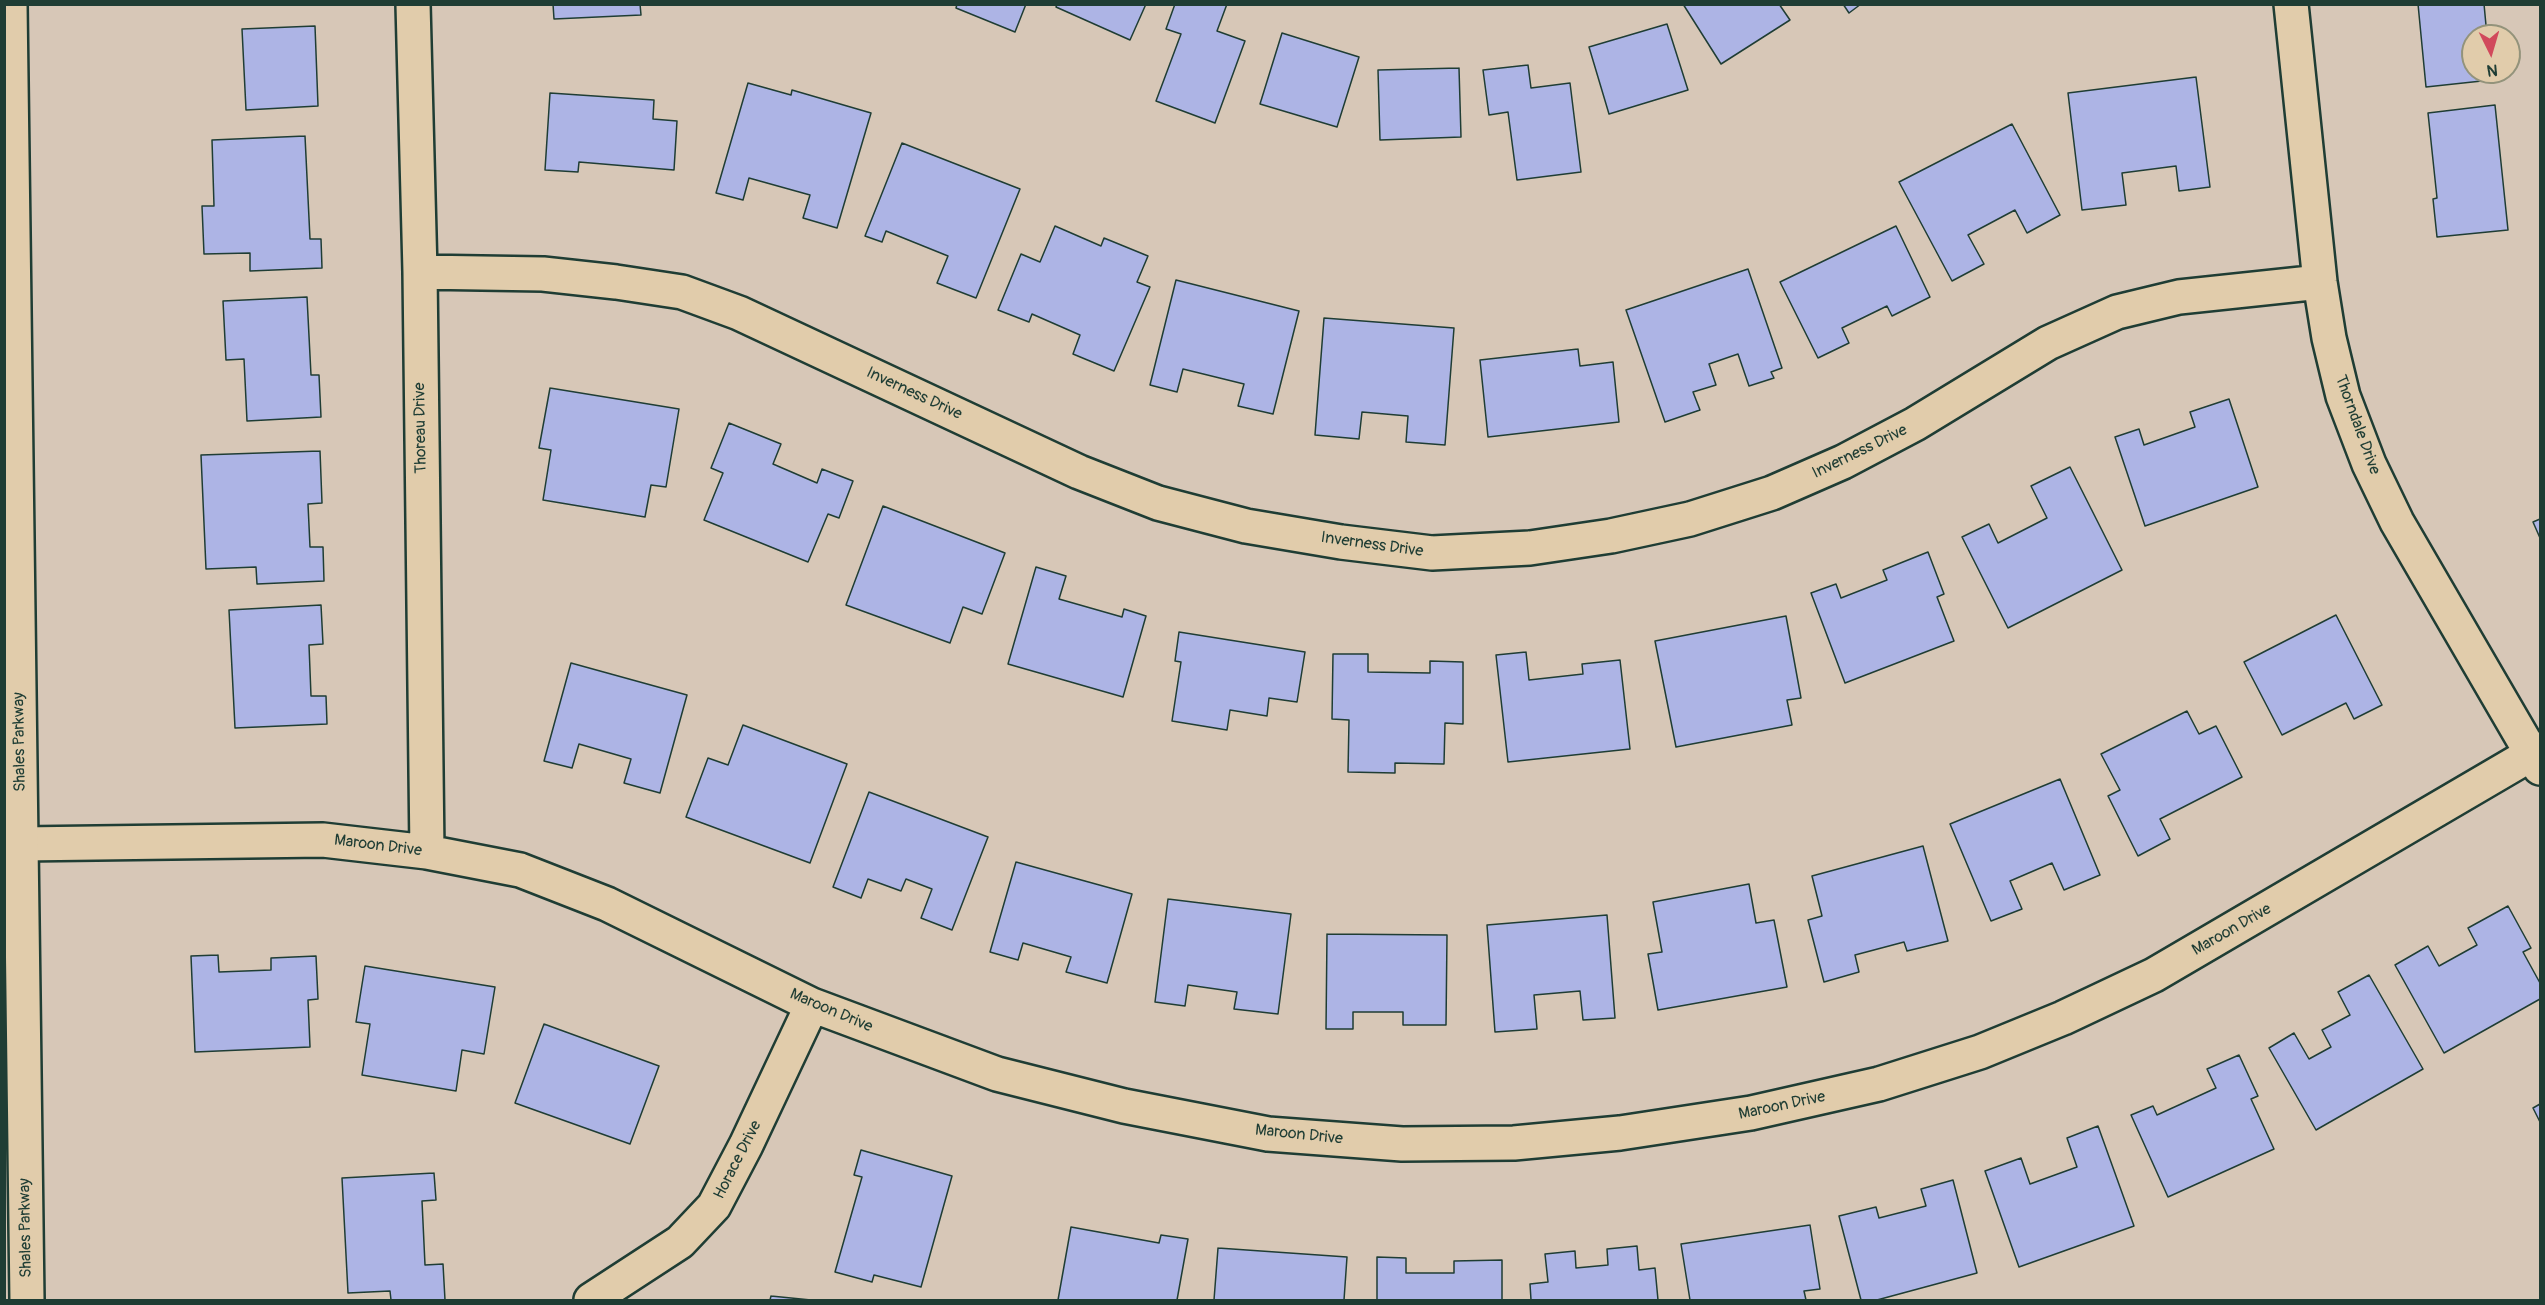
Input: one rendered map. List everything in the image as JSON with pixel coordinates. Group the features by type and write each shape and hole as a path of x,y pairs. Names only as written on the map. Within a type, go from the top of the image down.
{"street":[{"name":"Shales Parkway","path":"10,4 27,1300"},
{"name":"Thoreau Drive","path":"413,4 420,272 427,852"},
{"name":"Thorndale Drive","path":"2291,4 2320,282 2329,338 2343,396 2369,464 2397,522 2538,757"},
{"name":"Inverness Drive","path":"420,272 543,274 682,292 739,313 1079,472 1158,503 1246,526 1341,542 1432,553 1530,548 1611,536 1690,519 1772,493 1844,462 1915,424 2048,343 2116,312 2179,297 2320,282"},
{"name":"Maroon Drive","path":"21,844 323,840 427,852 520,870 607,904 812,1005 997,1074 1124,1106 1268,1134 1402,1144 1503,1143 1642,1130 1751,1113 1880,1084 1980,1052 2063,1018 2154,975 2538,757"},
{"name":"Horace Drive","path":"591,1300 680,1242 714,1206 746,1145 812,1005"}],"building":[{"path":"553,4 640,4 641,15 554,19"},
{"path":"957,4 1026,4 1015,32 956,8"},
{"path":"1057,4 1146,4 1130,40 1056,7"},
{"path":"1175,4 1227,4 1217,31 1245,41 1215,123 1156,101 1181,34 1166,29"},
{"path":"1683,4 1779,4 1790,20 1721,64"},
{"path":"1843,4 1861,4 1849,13"},
{"path":"2418,4 2484,4 2486,24 2461,24 2461,83 2426,87"},
{"path":"1667,24 1688,90 1609,114 1589,47"},
{"path":"315,26 318,106 246,110 242,29"},
{"path":"1282,33 1359,57 1337,127 1260,104"},
{"path":"1528,65 1531,88 1570,83 1581,172 1517,180 1508,112 1489,115 1483,70"},
{"path":"1459,68 1461,137 1380,140 1378,70"},
{"path":"2196,77 2210,187 2179,191 2176,166 2122,173 2126,205 2082,210 2068,93"},
{"path":"748,83 791,95 792,90 871,113 837,228 803,218 810,195 749,178 743,200 716,193"},
{"path":"550,93 654,100 653,119 677,121 674,170 579,162 578,172 545,170"},
{"path":"2495,105 2508,230 2437,237 2433,199 2437,198 2428,113"},
{"path":"2012,124 2060,215 2027,233 2015,210 1968,235 1984,264 1952,281 1899,182"},
{"path":"305,136 310,239 321,239 322,268 250,271 250,253 204,254 202,206 214,206 212,140"},
{"path":"902,143 1020,189 976,298 937,283 948,256 886,231 882,242 865,236"},
{"path":"1055,226 1101,246 1104,238 1148,256 1137,282 1150,287 1114,371 1073,354 1080,335 1032,314 1029,322 998,310 1021,254 1040,262"},
{"path":"1896,226 1930,297 1892,316 1887,306 1842,328 1849,343 1818,358 1780,282"},
{"path":"1748,269 1782,368 1771,372 1774,378 1749,386 1738,354 1709,364 1716,385 1693,392 1700,410 1665,422 1626,310"},
{"path":"1176,280 1299,311 1273,414 1238,406 1244,384 1183,369 1177,392 1150,385"},
{"path":"307,297 311,375 319,375 321,417 247,421 244,359 226,360 223,301"},
{"path":"1324,318 1454,328 1445,445 1406,442 1408,416 1362,412 1359,439 1315,435"},
{"path":"1578,349 1580,366 1613,362 1619,422 1488,437 1480,360"},
{"path":"550,388 679,409 666,487 651,485 645,517 543,500 551,450 539,448"},
{"path":"2229,399 2258,487 2145,526 2115,437 2139,429 2144,445 2195,427 2190,412"},
{"path":"729,423 781,444 773,464 817,483 822,469 853,481 839,518 828,514 808,562 704,520 723,473 711,468"},
{"path":"320,451 322,503 308,504 310,547 323,547 324,581 257,584 256,567 206,569 201,455"},
{"path":"2070,467 2122,570 2008,628 1962,537 1989,524 1998,543 2047,518 2031,486"},
{"path":"883,506 1005,553 982,614 963,607 950,643 846,605"},
{"path":"2540,519 2540,538 2533,522"},
{"path":"1928,552 1944,594 1937,597 1954,641 1845,683 1811,593 1836,584 1841,598 1887,580 1883,570"},
{"path":"1036,567 1066,576 1059,599 1122,617 1124,609 1146,616 1123,697 1008,664"},
{"path":"321,605 323,644 309,645 311,696 326,696 327,724 235,728 229,610"},
{"path":"2336,615 2382,705 2354,719 2346,703 2282,735 2244,662"},
{"path":"1786,616 1801,698 1787,700 1792,725 1676,747 1655,641"},
{"path":"1179,632 1305,652 1297,702 1269,698 1267,716 1230,710 1227,730 1172,721 1181,662 1175,661"},
{"path":"1526,652 1529,680 1583,674 1582,664 1620,660 1630,749 1508,762 1496,655"},
{"path":"1333,654 1368,654 1368,672 1430,673 1430,661 1463,662 1463,724 1445,723 1444,764 1395,763 1395,773 1348,772 1349,720 1332,719"},
{"path":"571,663 687,695 660,793 624,783 631,759 579,744 572,768 544,761"},
{"path":"2187,711 2199,734 2216,726 2242,777 2160,819 2170,839 2138,856 2108,796 2120,790 2101,754"},
{"path":"743,725 847,764 810,863 686,817 708,758 728,765"},
{"path":"2060,779 2100,875 2064,890 2052,863 2010,881 2022,909 1991,921 1950,824"},
{"path":"869,792 988,837 952,930 921,918 932,889 906,879 901,891 868,879 861,898 833,887"},
{"path":"1923,846 1948,941 1907,951 1904,942 1855,955 1859,972 1824,982 1808,920 1822,916 1812,876"},
{"path":"1016,862 1132,894 1107,983 1066,972 1071,957 1023,943 1018,960 990,952"},
{"path":"1749,884 1756,923 1774,920 1787,987 1658,1010 1648,954 1662,952 1653,902"},
{"path":"1168,899 1291,914 1278,1014 1234,1009 1237,992 1188,985 1185,1006 1155,1002"},
{"path":"2508,906 2531,948 2523,952 2540,983 2540,999 2444,1053 2395,965 2428,946 2439,966 2477,945 2468,928"},
{"path":"1607,915 1615,1018 1583,1020 1580,991 1534,995 1537,1029 1495,1032 1487,925"},
{"path":"1327,934 1447,935 1446,1025 1403,1025 1403,1012 1353,1012 1353,1029 1326,1029"},
{"path":"218,955 219,972 271,970 271,958 316,956 318,999 308,1000 310,1047 195,1052 191,956"},
{"path":"365,966 495,987 484,1054 462,1050 456,1091 362,1075 370,1024 356,1022"},
{"path":"2369,975 2423,1069 2316,1130 2269,1048 2294,1033 2309,1059 2331,1047 2322,1030 2350,1015 2338,992"},
{"path":"544,1024 659,1066 630,1144 515,1103"},
{"path":"2239,1055 2258,1096 2251,1099 2274,1149 2168,1197 2131,1115 2153,1106 2157,1115 2216,1088 2207,1069"},
{"path":"2540,1104 2540,1122 2533,1108"},
{"path":"2098,1126 2134,1226 2019,1267 1985,1171 2021,1158 2030,1184 2077,1167 2067,1138"},
{"path":"861,1150 952,1176 921,1287 874,1275 872,1282 835,1272 862,1177 854,1175"},
{"path":"434,1173 436,1200 422,1201 425,1265 443,1264 445,1300 391,1300 390,1291 348,1293 342,1178"},
{"path":"1953,1180 1977,1273 1877,1300 1861,1300 1839,1216 1876,1207 1879,1218 1926,1206 1921,1189"},
{"path":"1810,1225 1820,1289 1804,1291 1806,1300 1690,1300 1681,1244"},
{"path":"1071,1227 1159,1243 1161,1235 1188,1239 1177,1300 1058,1300"},
{"path":"1637,1246 1639,1270 1655,1268 1658,1300 1531,1300 1530,1284 1548,1282 1545,1254 1575,1251 1576,1268 1608,1265 1607,1249"},
{"path":"1218,1248 1347,1257 1344,1300 1214,1300"},
{"path":"1377,1257 1406,1258 1406,1273 1454,1273 1454,1261 1502,1260 1502,1300 1377,1300"},
{"path":"771,1296 811,1300 770,1300"}]}
